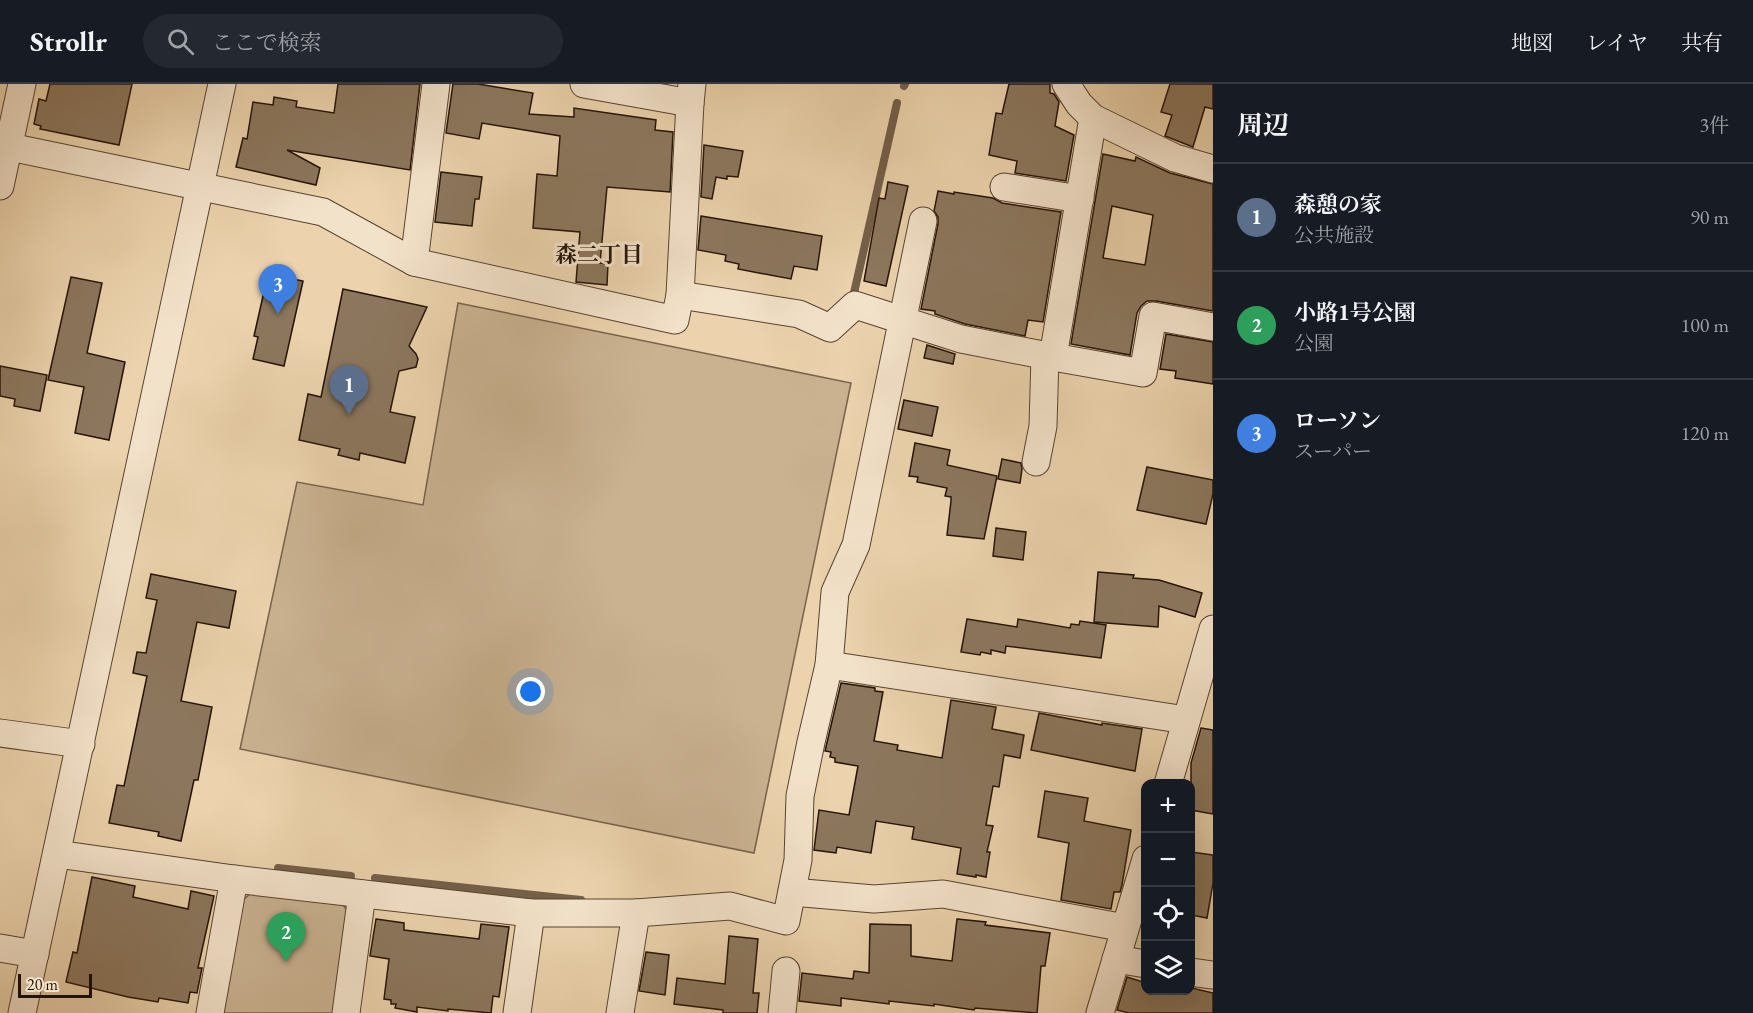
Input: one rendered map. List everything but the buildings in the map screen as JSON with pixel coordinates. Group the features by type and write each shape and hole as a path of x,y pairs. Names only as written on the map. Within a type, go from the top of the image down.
{"street":[{"path":"0,186 4,146 22,84"},
{"path":"22,1013 222,84"},
{"path":"414,262 435,84"},
{"path":"584,84 691,93 677,308"},
{"path":"1066,84 1079,104 1093,118 1174,158 1213,169"},
{"path":"1036,462 1043,426 1049,356 1080,199 1093,118"},
{"path":"4,146 323,212 414,262 677,308 799,314 830,328 855,305 961,339 1143,373 1153,316 1213,327"},
{"path":"1004,187 1080,199"},
{"path":"57,854 234,879 531,913 636,913 730,906 786,921 798,860 800,796 829,665 835,592 856,545 923,221"},
{"path":"1168,779 1186,720 1205,682 1213,629"},
{"path":"829,665 1186,720"},
{"path":"0,733 81,744"},
{"path":"1100,1013 1141,875"},
{"path":"210,1013 234,879"},
{"path":"792,892 874,899 943,894 1125,928"},
{"path":"346,1013 362,894"},
{"path":"517,1013 531,913"},
{"path":"620,1013 636,913"},
{"path":"0,948 35,954"},
{"path":"1116,959 1141,963"},
{"path":"782,1013 786,970"},
{"path":"1195,973 1213,975"}],"shaded area":[{"path":"458,303 851,383 754,853 240,749 297,482 423,505"},
{"path":"251,893 342,904 348,911 335,1013 221,1013 242,901"}],"waterway":[{"path":"854,293 897,103"},
{"path":"278,868 351,876"},
{"path":"375,878 581,900"}],"place":[{"name":"ローソン","path":"278,314"},
{"name":"森憩の家","path":"349,415"},
{"name":"小路1号公園","path":"286,962"}],"district":[{"name":"森二丁目","path":"599,254"}]}
